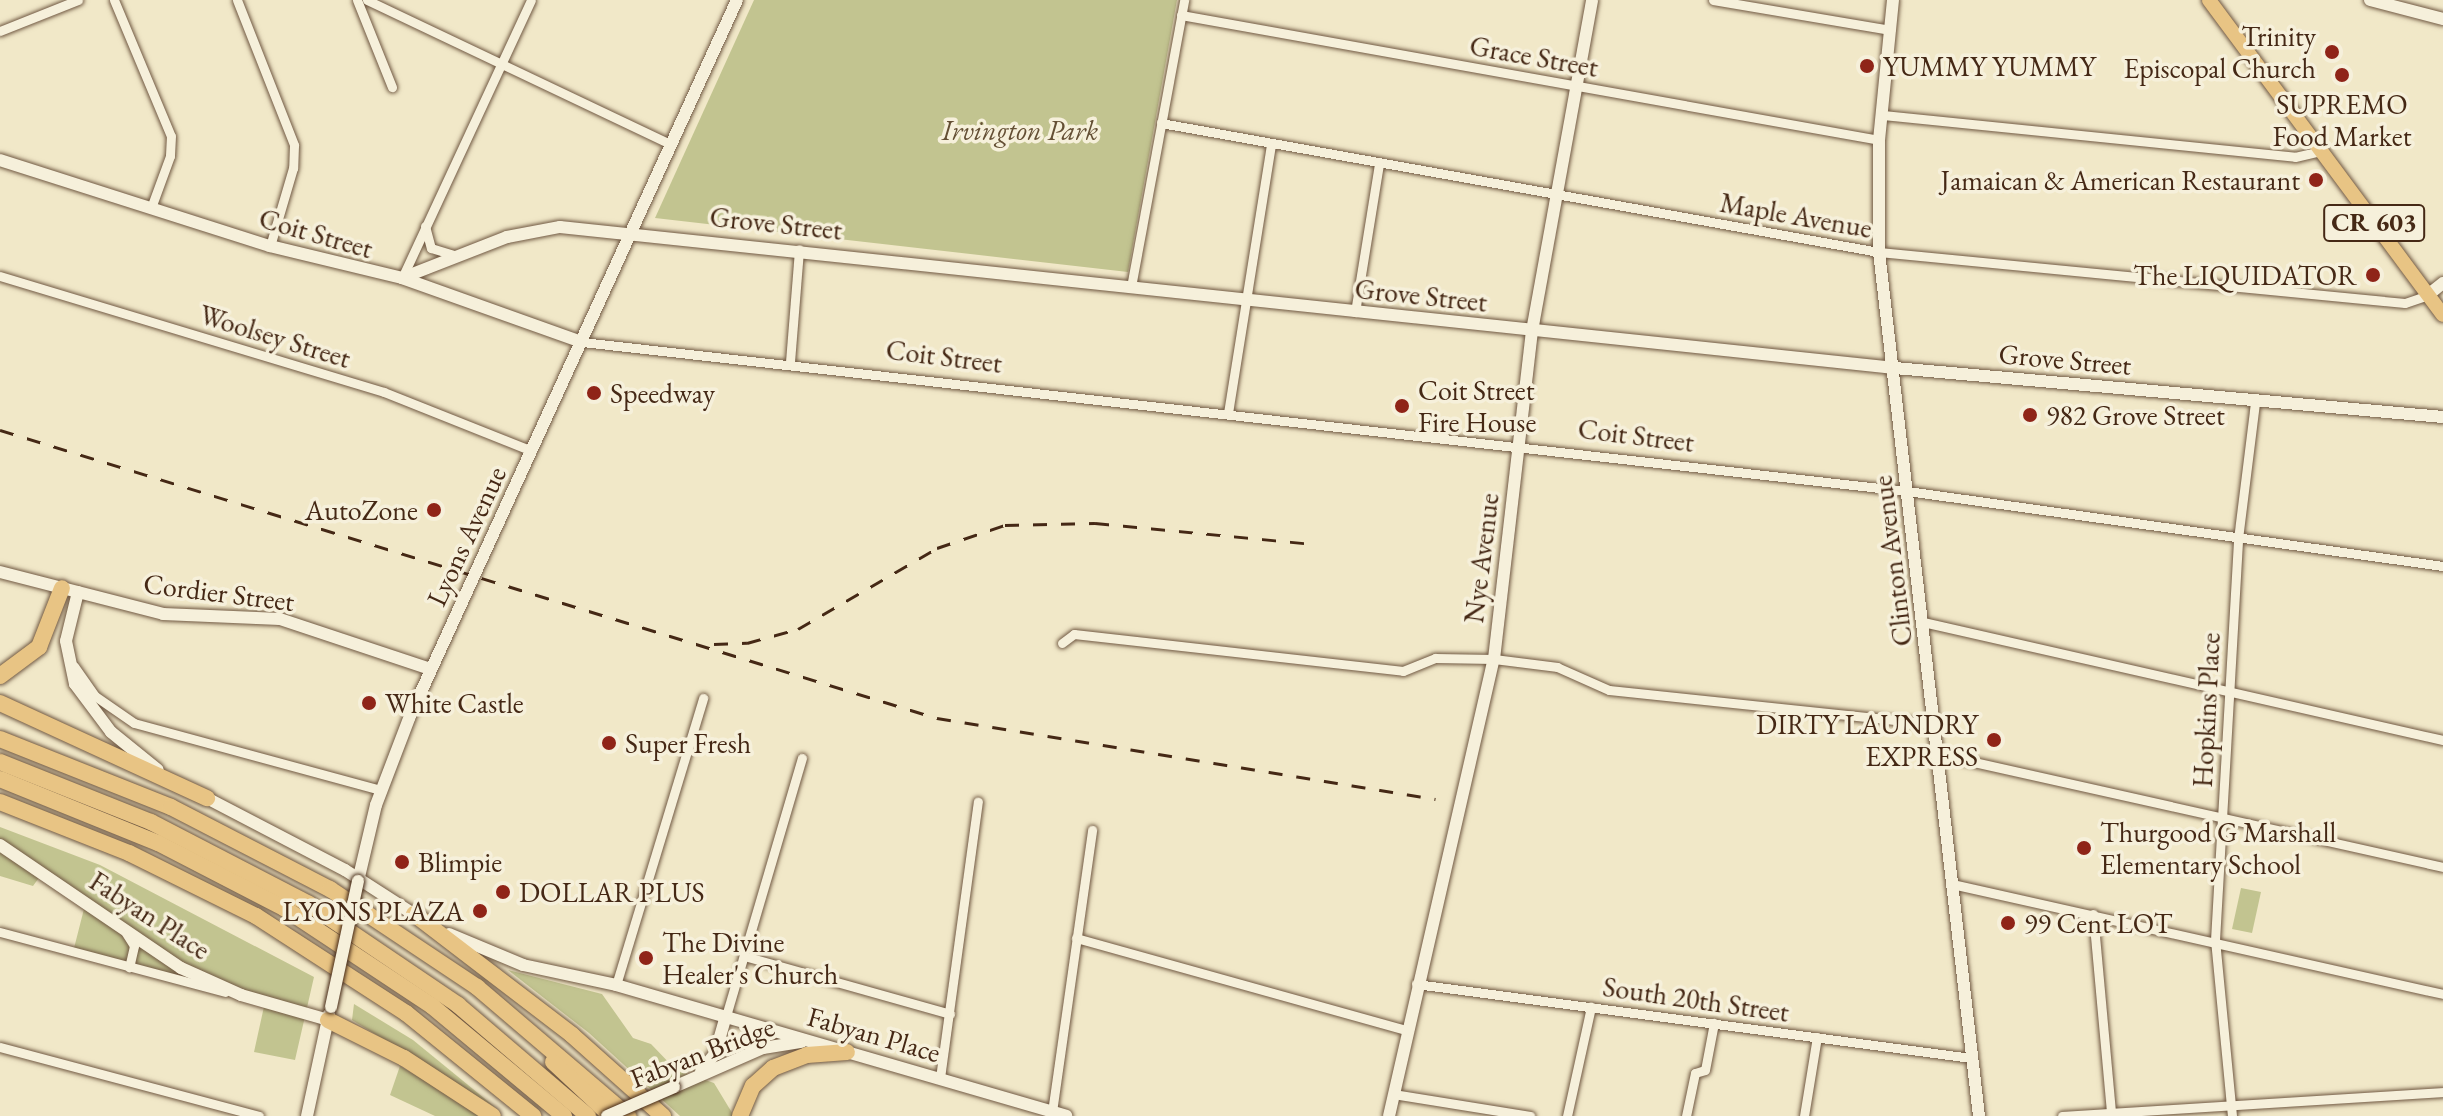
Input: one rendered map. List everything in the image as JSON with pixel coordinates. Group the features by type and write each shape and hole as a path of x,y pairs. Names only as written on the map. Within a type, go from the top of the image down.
{"highway":[{"path":"0,676 39,647 70,590"},
{"path":"0,703 207,798"},
{"path":"0,739 128,788 235,838 340,895 448,967 542,1039 628,1116"},
{"path":"0,762 151,822 309,904 458,1005 588,1116"},
{"path":"0,779 158,843 284,908 432,1006 564,1116"},
{"path":"0,802 129,853 256,916 415,1020 533,1116"},
{"path":"414,914 572,1035 663,1116"},
{"path":"448,967 609,1116"},
{"path":"329,1014 493,1116"},
{"path":"740,1116 753,1086 773,1068 807,1055 847,1052"}],"main road":[{"name":"Lyons Avenue","path":"307,1116 358,880 381,790 430,669 737,0"},
{"name":"Nye Avenue","path":"1389,1116 1416,984 1494,659 1532,331 1592,0"},
{"name":"Clinton Avenue","path":"1893,0 1879,140 1879,252 1895,368 1979,1116"},
{"name":"CR 603","path":"2209,0 2443,315"},
{"path":"2370,0 2443,19"},
{"name":"Coit Street","path":"0,160 270,246 402,278 582,342"},
{"name":"Grove Street","path":"402,278 465,256 507,237 547,228 630,233 1895,368 2255,403 2443,417"},
{"path":"2428,295 2443,283"},
{"name":"Cordier Street","path":"0,572 175,616 289,621 430,669"},
{"name":"Fabyan Place","path":"70,590 68,632 72,677 97,717 147,762 414,914 501,958 616,985 1066,1116"},
{"name":"Fabyan Place","path":"0,845 181,968 259,1002 329,1014"},
{"path":"689,1080 715,1054 726,1016"},
{"name":"Fabyan Bridge","path":"609,1116 776,1044 816,1043"}],"street":[{"path":"0,31 78,0"},
{"path":"114,0 171,136 170,156 151,208"},
{"path":"237,0 295,156 270,246"},
{"path":"357,0 392,87"},
{"path":"367,0 670,144"},
{"path":"402,278 425,220 531,0"},
{"path":"1131,287 1184,0"},
{"path":"1713,0 1890,30"},
{"name":"Grace Street","path":"1181,15 1879,140"},
{"path":"1883,115 2295,157 2321,151"},
{"name":"Maple Avenue","path":"1161,123 1879,252 2405,303 2428,295"},
{"path":"1228,413 1243,299 1271,145"},
{"path":"1355,312 1379,164"},
{"path":"425,220 431,248 437,254 465,256"},
{"path":"790,362 799,249"},
{"name":"Woolsey Street","path":"0,276 384,392 532,451"},
{"name":"Coit Street","path":"582,342 790,362 1907,491 2443,566"},
{"name":"Hopkins Place","path":"2231,1111 2215,940 2238,539 2255,403"},
{"path":"1923,622 2230,689 2443,740"},
{"path":"68,632 71,657 84,683 127,720 381,790"},
{"path":"1062,643 1074,634 1403,671 1435,658 1494,659 1557,667 1609,690 1935,724"},
{"path":"616,985 703,698"},
{"path":"1938,754 2223,814 2443,867"},
{"path":"726,1016 802,758"},
{"path":"940,1078 978,802"},
{"path":"1052,1112 1092,830"},
{"path":"1952,884 2215,940 2443,994"},
{"path":"2093,914 2111,1113"},
{"path":"0,932 259,1002"},
{"path":"126,933 134,949 129,967"},
{"path":"1076,938 1406,1030"},
{"path":"744,956 950,1014"},
{"name":"South 20th Street","path":"1416,984 1971,1058"},
{"path":"1567,1116 1591,1007"},
{"path":"1686,1116 1695,1073 1705,1070 1714,1023"},
{"path":"1804,1116 1817,1037"},
{"path":"0,1047 259,1116"},
{"path":"2062,1116 2231,1111 2443,1092"},
{"path":"1393,1094 1530,1116"}],"green space":[{"name":"Irvington Park","path":"754,0 1177,0 1128,272 655,218"},
{"path":"0,827 100,865 314,977 295,1060 254,1052 265,1002 72,956 85,905 41,875 33,886 0,876"},
{"path":"2241,888 2261,892 2252,933 2232,929"},
{"path":"508,970 602,994 633,1038 651,1044 676,1070 714,1083 734,1116 680,1116 589,1033"},
{"path":"354,1004 413,1040 495,1107 352,1020"},
{"path":"400,1066 480,1116 435,1116 390,1095"}],"railway":[{"path":"0,430 937,718 1435,799"},
{"path":"714,644 747,643 798,629 937,548 1005,525 1095,523 1304,543"}],"place":[{"name":"Trinity Episcopal Church","path":"2332,52"},
{"name":"YUMMY YUMMY","path":"1867,66"},
{"name":"SUPREMO Food Market","path":"2342,75"},
{"name":"Jamaican & American Restaurant","path":"2316,180"},
{"name":"The LIQUIDATOR","path":"2373,275"},
{"name":"Speedway","path":"594,393"},
{"name":"Coit Street Fire House","path":"1402,406"},
{"name":"982 Grove Street","path":"2030,415"},
{"name":"AutoZone","path":"434,510"},
{"name":"White Castle","path":"369,703"},
{"name":"DIRTY LAUNDRY EXPRESS","path":"1994,740"},
{"name":"Super Fresh","path":"609,743"},
{"name":"Thurgood G Marshall Elementary School","path":"2084,848"},
{"name":"Blimpie","path":"402,862"},
{"name":"DOLLAR PLUS","path":"503,892"},
{"name":"LYONS PLAZA","path":"480,911"},
{"name":"99 Cent LOT","path":"2008,923"},
{"name":"The Divine Healer's Church","path":"646,958"}]}
